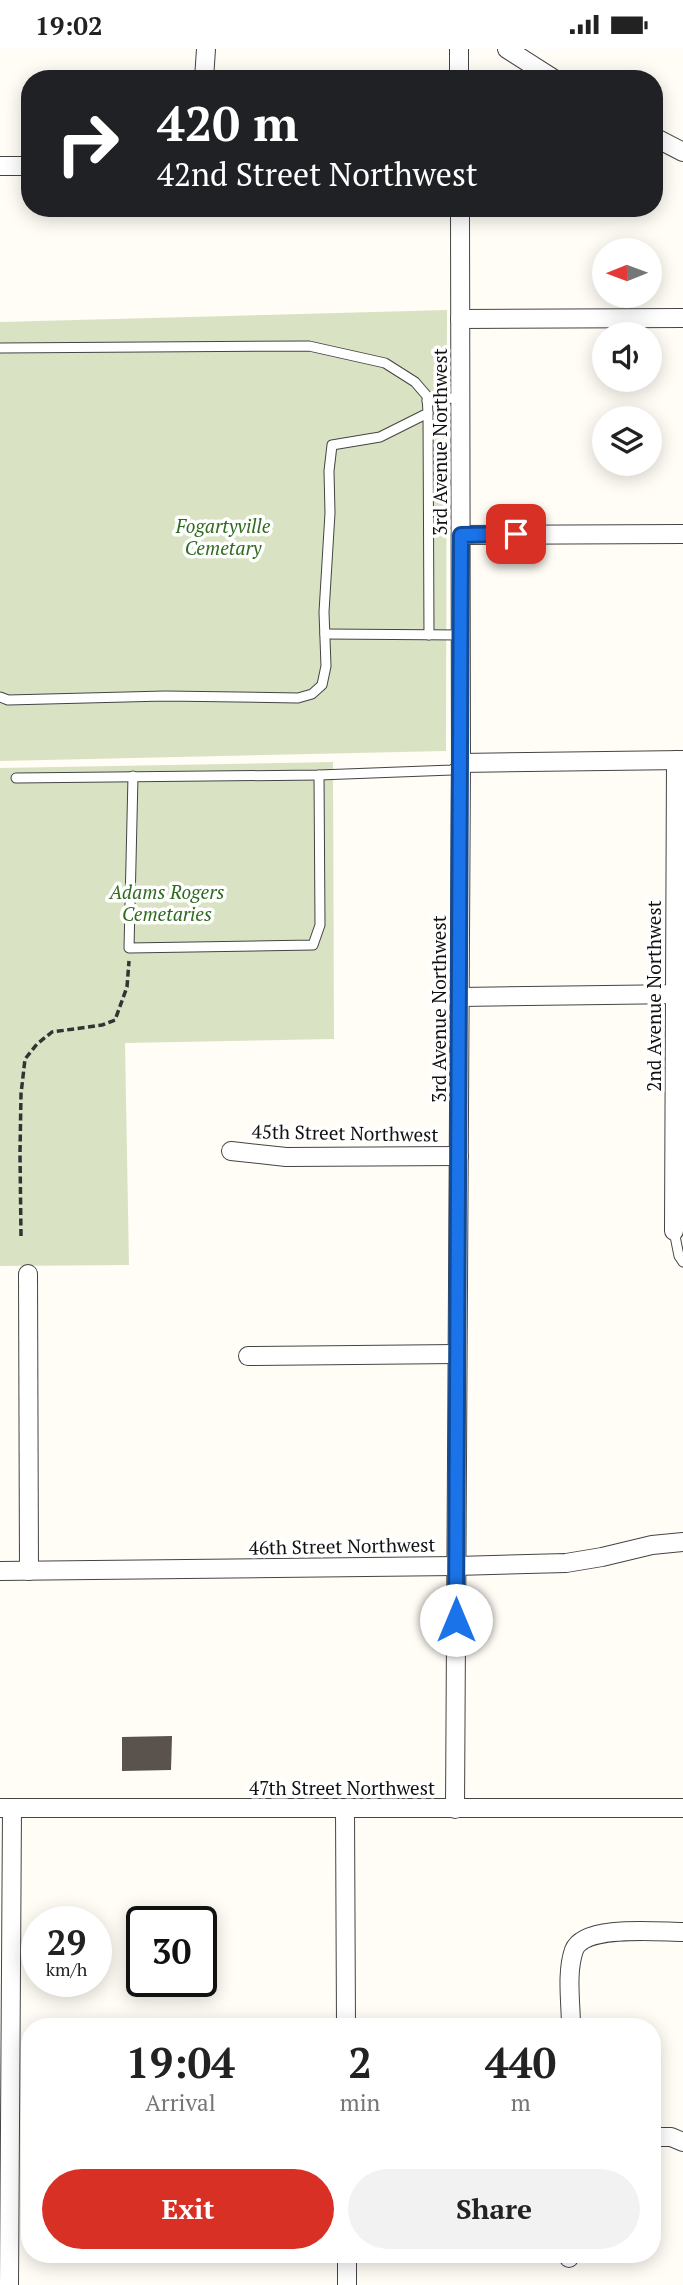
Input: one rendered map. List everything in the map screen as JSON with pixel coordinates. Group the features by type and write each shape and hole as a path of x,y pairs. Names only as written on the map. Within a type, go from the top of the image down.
{"street":[{"path":"205,70 206,49"},
{"path":"459,49 459,70"},
{"path":"507,49 540,70"},
{"path":"663,142 683,152"},
{"path":"0,166 21,166"},
{"name":"3rd Avenue Northwest","path":"455,1809 461,763 460,217"},
{"path":"460,319 683,318"},
{"path":"461,535 683,534"},
{"path":"461,763 680,760"},
{"name":"2nd Avenue Northwest","path":"674,1231 680,760"},
{"path":"460,997 679,994"},
{"name":"45th Street Northwest","path":"231,1151 286,1157 459,1156"},
{"path":"28,1274 29,1571"},
{"path":"248,1356 457,1354"},
{"name":"46th Street Northwest","path":"0,1571 566,1563 652,1545 683,1542"},
{"path":"6,1808 9,2285"},
{"name":"47th Street Northwest","path":"6,1808 683,1808"},
{"path":"345,1809 346,2018"},
{"path":"571,2018 570,1964 575,1947 579,1943 601,1933 683,1932"},
{"path":"661,2137 671,2137 683,2142"},
{"path":"347,2263 347,2285"}],"lane":[{"path":"0,348 309,346 385,363 415,383 427,396 428,413 429,635"},
{"path":"427,401 461,397"},
{"path":"0,697 8,700 298,698 312,694 322,685 326,666 329,471 332,445 380,437 428,413"},
{"path":"326,634 461,635"},
{"path":"16,778 319,775 452,770 461,763"},
{"path":"133,776 129,948 313,945 320,925 319,775"},
{"path":"674,1231 679,1256 683,1262"}],"path":[{"path":"21,1236 20,1141 25,1059 37,1044 52,1033 102,1025 115,1020 128,987 129,948"}],"green space":[{"name":"Fogartyville Cemetary","path":"447,310 446,751 0,761 0,322"},
{"name":"Adams Rogers Cemetaries","path":"333,762 334,1039 125,1043 129,1265 0,1266 0,768"}],"building":[{"path":"172,1736 171,1770 122,1771 122,1737"}],"route":[{"path":"456,1620 461,535 516,534"}]}
